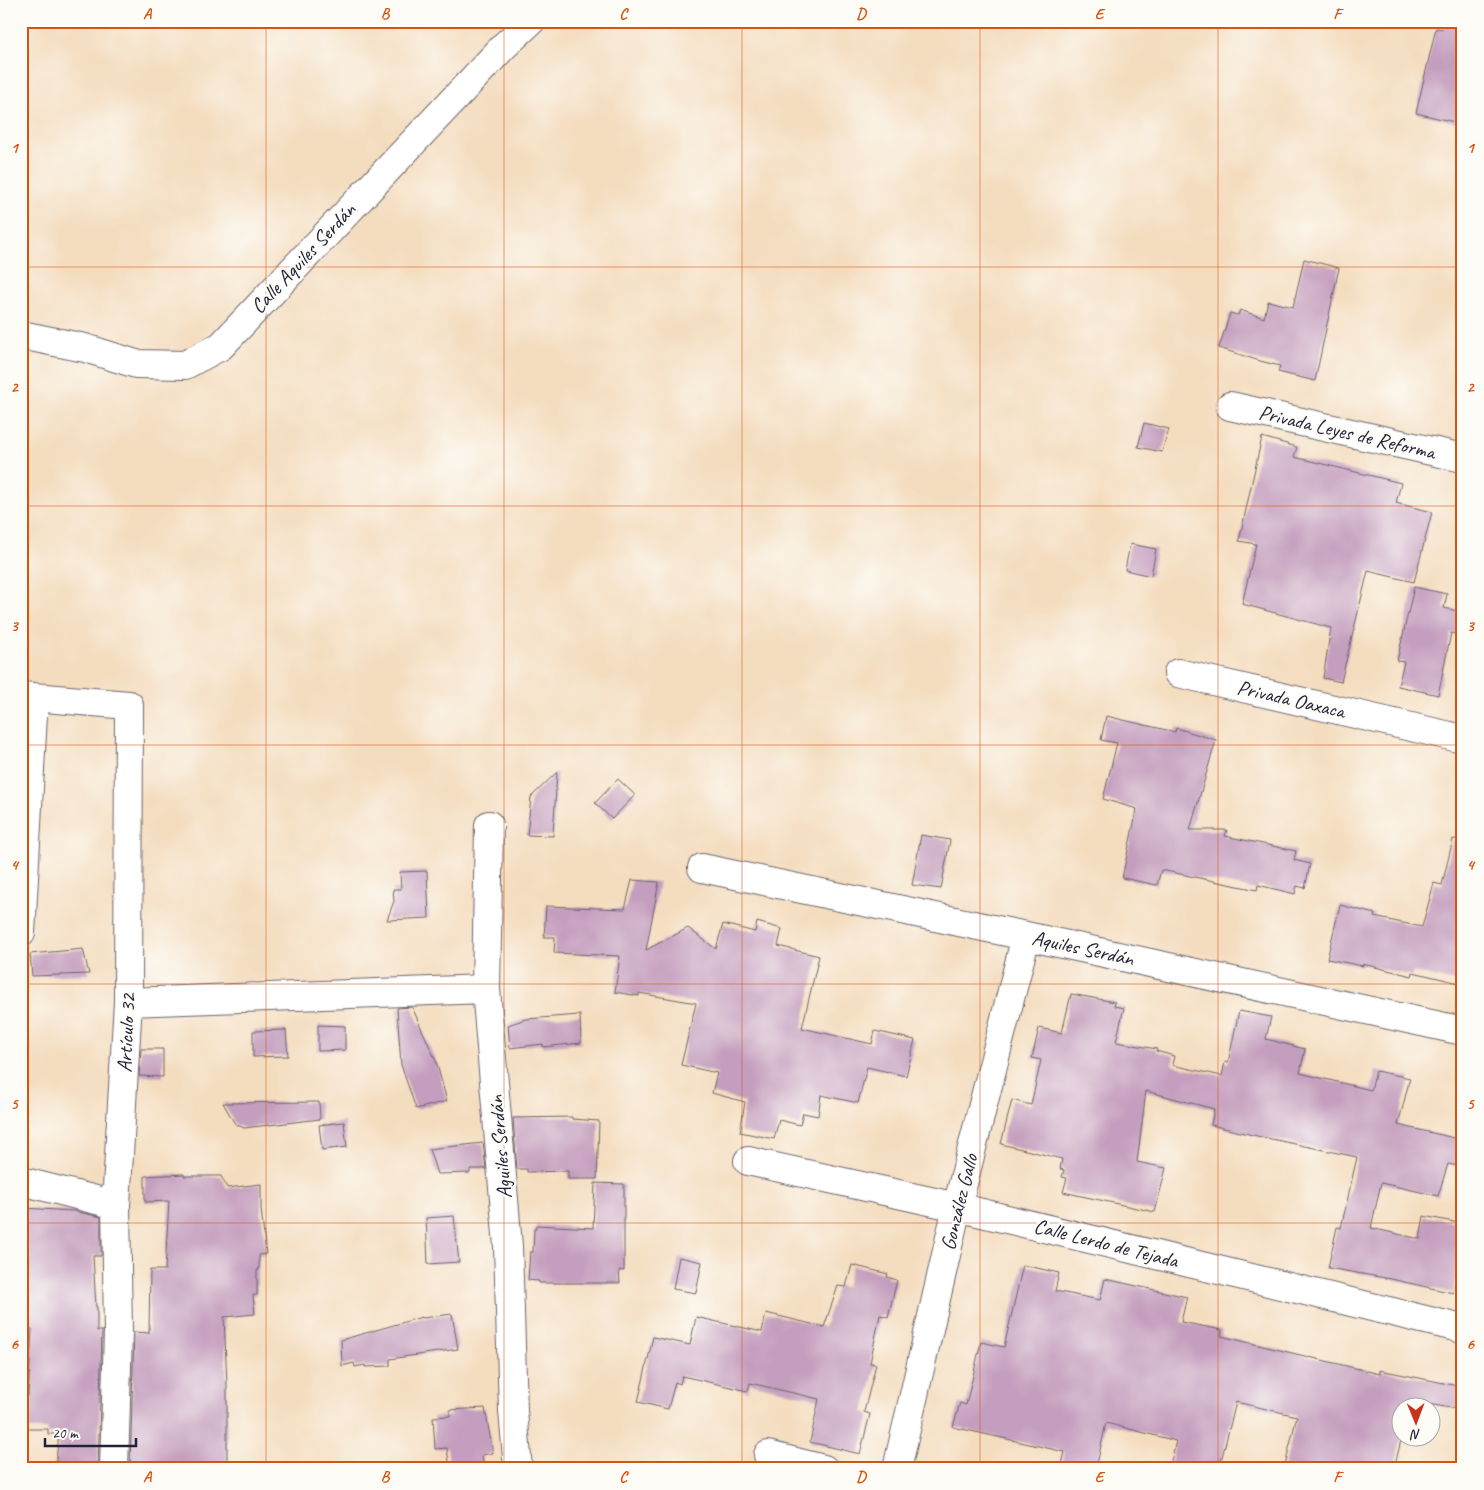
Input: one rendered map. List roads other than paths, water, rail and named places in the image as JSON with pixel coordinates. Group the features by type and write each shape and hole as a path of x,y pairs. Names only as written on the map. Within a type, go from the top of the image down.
{"street":[{"name":"Calle Aquiles Serdán","path":"21,336 85,348 136,364 185,365 222,346 504,46 531,21"},
{"name":"Privada Leyes de Reforma","path":"1230,406 1463,458"},
{"name":"Privada Oaxaca","path":"1178,673 1463,738"},
{"path":"21,933 28,696"},
{"name":"Artículo 32","path":"28,696 129,705 128,1002 116,1205 118,1331 114,1469"},
{"name":"Aguiles Serdán","path":"489,825 486,989 508,1246 513,1411 518,1469"},
{"name":"Aquiles Serdán","path":"702,868 1463,1031"},
{"name":"González Gallo","path":"897,1469 957,1207 1026,936"},
{"path":"128,1002 486,989"},
{"name":"Calle Lerdo de Tejada","path":"748,1161 957,1207 1463,1329"},
{"path":"21,1181 116,1205"},
{"path":"768,1455 824,1469"}]}
